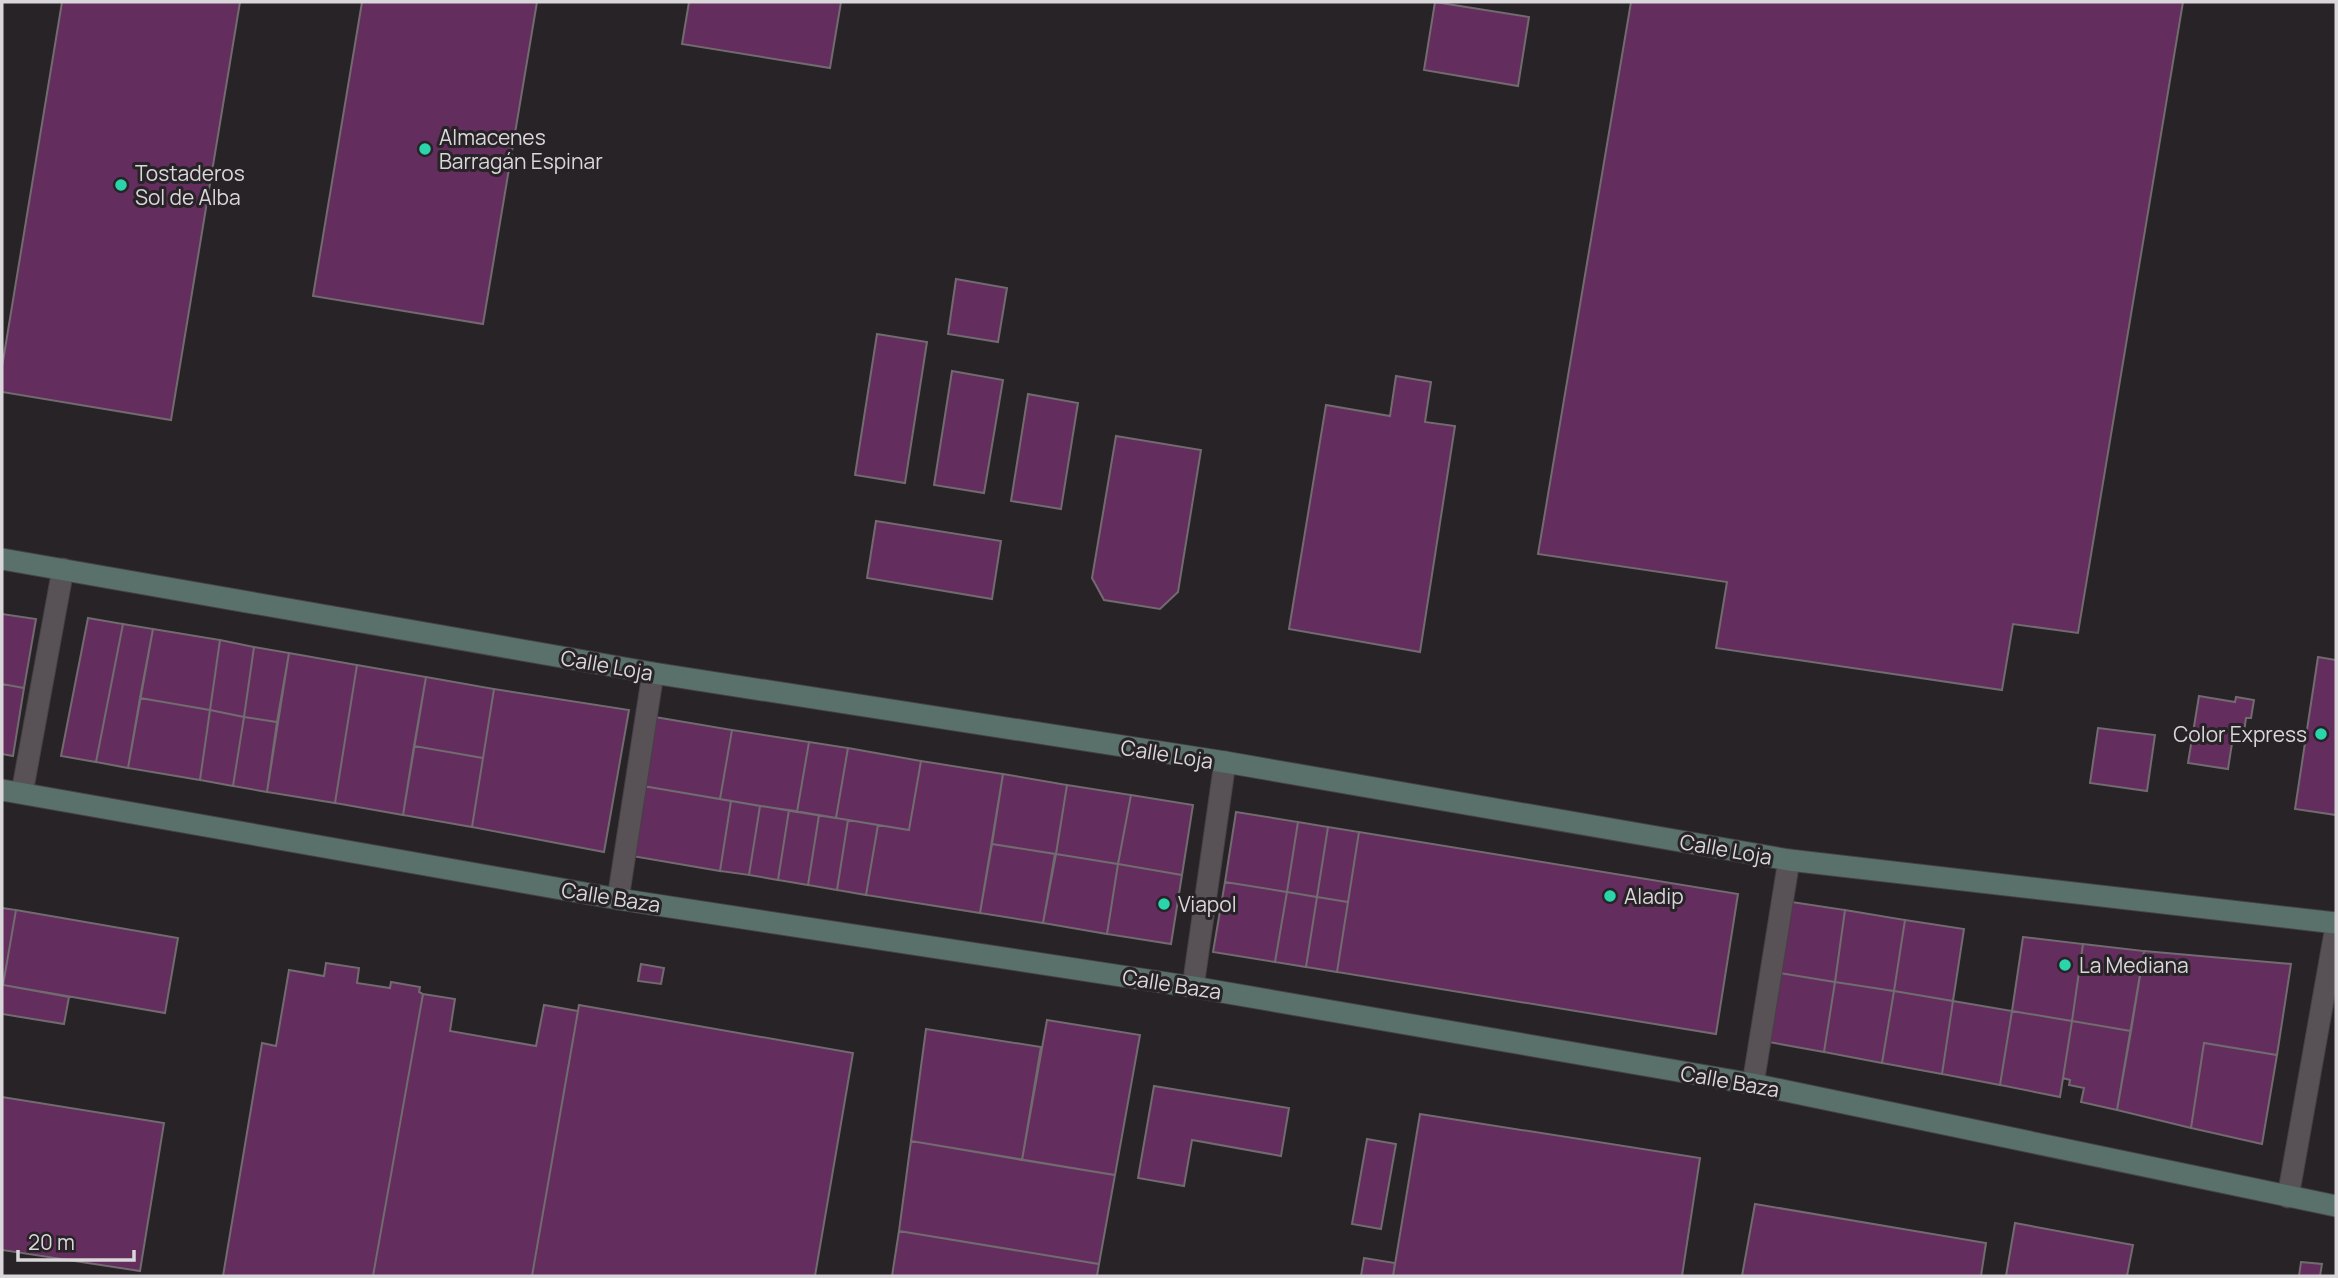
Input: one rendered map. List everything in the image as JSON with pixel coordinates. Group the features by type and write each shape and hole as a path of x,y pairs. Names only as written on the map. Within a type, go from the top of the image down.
{"street":[{"name":"Calle Loja","path":"2,559 653,673 1224,762 1789,860 2336,925"},
{"path":"12,792 63,569"},
{"path":"618,899 653,673"},
{"path":"1193,987 1224,762"},
{"name":"Calle Baza","path":"12,792 618,899 1193,987 1754,1084 2336,1206"},
{"path":"1754,1084 1789,860"},
{"path":"2288,1197 2336,925"}],"building":[{"name":"Tostaderos Sol de Alba","path":"62,2 240,2 171,420 2,392 2,367"},
{"name":"Almacenes Barragán Espinar","path":"362,2 537,2 483,324 313,296"},
{"path":"689,2 841,2 830,68 682,44"},
{"path":"1435,2 1529,17 1518,86 1424,70"},
{"path":"1631,2 2183,2 2078,633 2013,624 2002,690 1716,648 1727,582 1538,554"},
{"path":"956,279 1007,288 998,342 948,334"},
{"path":"877,334 927,342 905,483 855,475"},
{"path":"952,371 1003,380 984,493 934,485"},
{"path":"1396,376 1431,382 1425,422 1455,426 1420,652 1289,629 1326,405 1390,416"},
{"path":"1028,394 1078,403 1061,509 1011,501"},
{"path":"1116,436 1201,450 1178,592 1160,609 1104,600 1092,578"},
{"path":"876,521 1001,541 992,599 867,578"},
{"path":"2,614 36,619 24,688 2,684"},
{"path":"88,618 123,624 96,762 61,756"},
{"path":"123,624 153,629 128,768 96,762"},
{"path":"153,629 220,640 210,710 140,698"},
{"path":"220,640 254,647 244,717 210,710"},
{"path":"254,647 289,653 277,722 244,717"},
{"path":"289,653 357,665 335,803 267,792"},
{"name":"Color Express","path":"2318,657 2336,660 2336,815 2295,809"},
{"path":"357,665 426,677 403,815 335,803"},
{"path":"426,677 494,689 483,758 414,746"},
{"path":"2,684 24,688 13,756 2,754"},
{"path":"494,689 629,710 604,852 472,827"},
{"path":"2199,696 2235,702 2236,697 2254,700 2251,718 2246,718 2243,739 2233,737 2228,769 2188,763"},
{"path":"140,698 210,710 200,780 128,768"},
{"path":"210,710 244,717 233,786 200,780"},
{"path":"244,717 277,722 267,792 233,786"},
{"path":"655,717 732,730 720,799 643,786"},
{"path":"2098,728 2155,735 2147,791 2090,783"},
{"path":"732,730 809,742 797,812 720,799"},
{"path":"809,742 848,748 836,818 797,812"},
{"path":"414,746 483,758 472,827 403,815"},
{"path":"848,748 921,761 909,830 836,818"},
{"path":"921,761 1003,774 980,913 866,895 878,825 909,830"},
{"path":"1003,774 1067,785 1056,854 992,844"},
{"path":"1067,785 1131,795 1118,864 1056,854"},
{"path":"643,786 731,801 720,871 632,856"},
{"path":"1131,795 1193,805 1182,875 1118,864"},
{"path":"731,801 760,806 749,875 720,871"},
{"path":"760,806 789,810 778,880 749,875"},
{"path":"789,810 819,815 808,885 778,880"},
{"path":"1236,812 1298,822 1287,892 1225,882"},
{"path":"819,815 848,820 837,890 808,885"},
{"path":"848,820 878,825 866,895 837,890"},
{"path":"1298,822 1328,827 1317,897 1287,892"},
{"path":"1328,827 1359,832 1348,902 1317,897"},
{"path":"1359,832 1738,894 1716,1034 1337,972"},
{"path":"992,844 1055,854 1043,923 980,913"},
{"path":"1056,854 1118,864 1107,934 1043,923"},
{"path":"1118,864 1182,875 1171,944 1107,934"},
{"path":"1225,882 1287,892 1275,962 1213,952"},
{"path":"1287,892 1317,897 1306,967 1275,962"},
{"path":"1317,897 1348,902 1337,972 1306,967"},
{"path":"1785,901 1845,910 1835,982 1774,972"},
{"path":"2,908 16,910 3,985 69,997 64,1024 2,1014"},
{"path":"16,910 178,938 165,1013 3,985"},
{"path":"1845,910 1905,920 1894,991 1835,982"},
{"path":"1905,920 1964,929 1953,1001 1894,991"},
{"path":"2023,937 2083,944 2072,1021 2012,1011"},
{"path":"2083,944 2144,951 2131,1031 2072,1021"},
{"path":"2144,951 2291,964 2277,1055 2204,1043 2191,1128 2117,1110"},
{"path":"326,963 359,968 357,983 390,988 391,982 420,987 419,992 423,994 373,1276 223,1276 262,1043 276,1046 289,970 324,976"},
{"path":"641,964 664,968 661,984 638,981"},
{"path":"1774,972 1835,982 1824,1052 1763,1041"},
{"path":"1835,982 1894,991 1882,1063 1824,1052"},
{"path":"1894,991 1953,1001 1942,1074 1882,1063"},
{"path":"423,994 455,999 450,1031 536,1046 544,1005 578,1011 532,1276 373,1276"},
{"path":"1953,1001 2012,1011 2000,1085 1942,1074"},
{"path":"579,1005 853,1053 815,1276 532,1276"},
{"path":"2012,1011 2072,1021 2060,1097 2000,1085"},
{"path":"1047,1020 1140,1035 1115,1175 1022,1160"},
{"path":"2072,1021 2131,1031 2117,1110 2081,1102 2084,1088 2069,1085 2070,1080 2063,1078"},
{"path":"926,1029 1041,1047 1022,1160 911,1141"},
{"path":"2204,1043 2277,1055 2262,1144 2191,1128"},
{"path":"1154,1086 1289,1108 1281,1156 1192,1140 1184,1186 1138,1178"},
{"path":"2,1097 164,1123 140,1271 2,1250"},
{"path":"1420,1114 1700,1158 1682,1276 1393,1276"},
{"path":"1367,1139 1396,1144 1381,1229 1352,1224"},
{"path":"911,1141 1115,1175 1099,1264 899,1231"},
{"path":"1755,1204 1986,1243 1981,1276 1742,1276"},
{"path":"2015,1223 2133,1245 2127,1276 2006,1276"},
{"path":"899,1231 1099,1264 1097,1276 892,1276"},
{"path":"1364,1258 1395,1263 1393,1276 1361,1276"},
{"path":"2301,1262 2322,1264 2320,1276 2299,1276"}],"place":[{"name":"Almacenes Barragán Espinar","path":"425,149"},
{"name":"Tostaderos Sol de Alba","path":"121,185"},
{"name":"Color Express","path":"2321,734"},
{"name":"Aladip","path":"1610,896"},
{"name":"Viapol","path":"1164,904"},
{"name":"La Mediana","path":"2065,965"}]}
